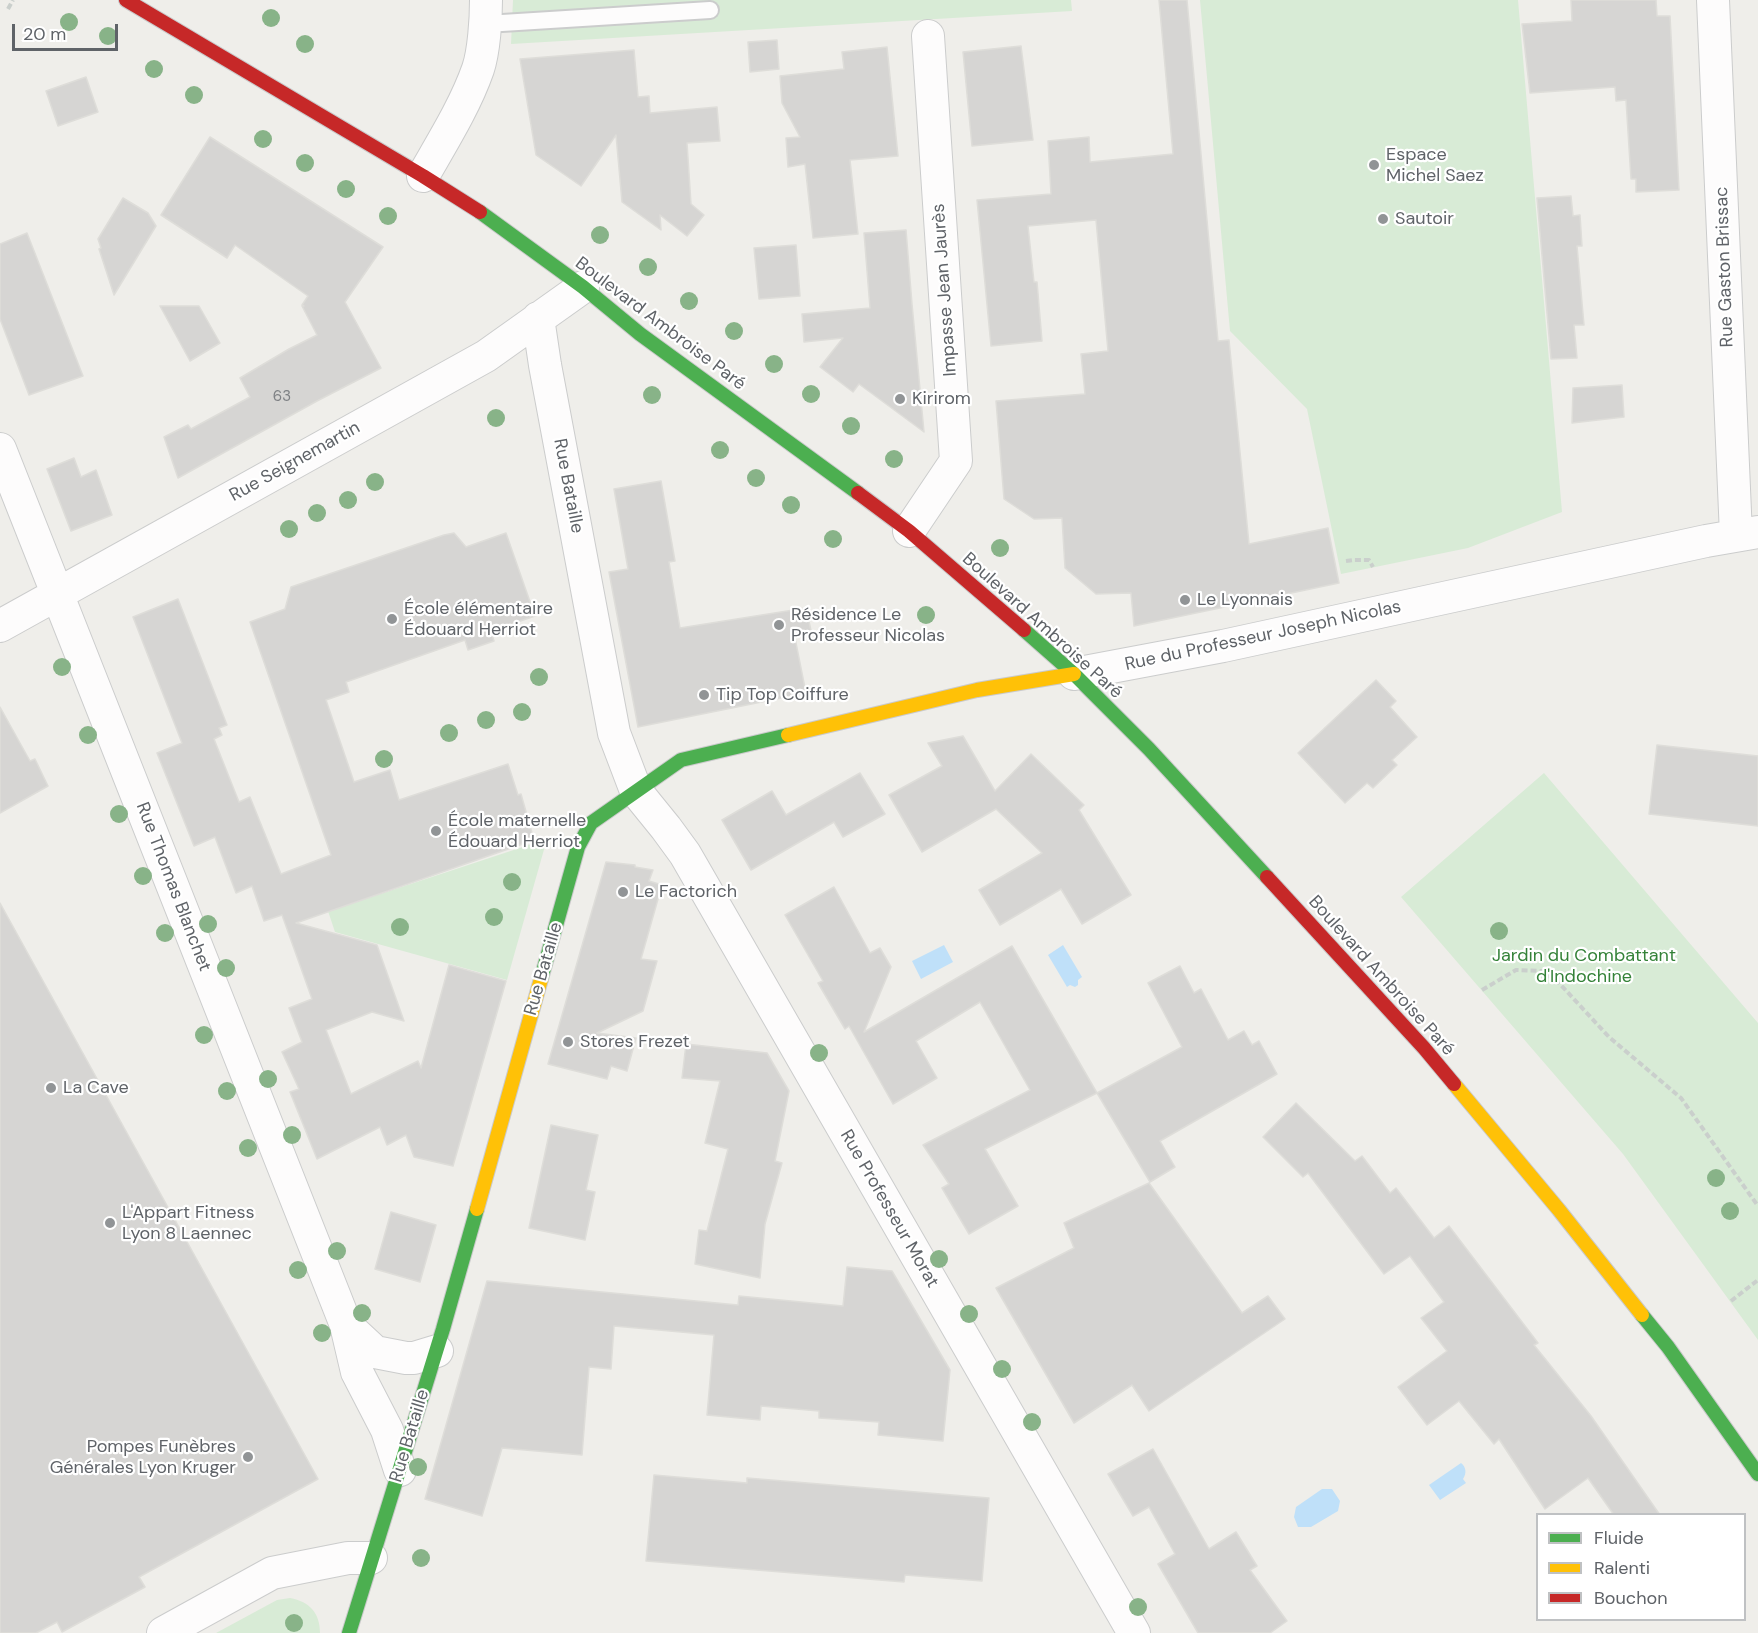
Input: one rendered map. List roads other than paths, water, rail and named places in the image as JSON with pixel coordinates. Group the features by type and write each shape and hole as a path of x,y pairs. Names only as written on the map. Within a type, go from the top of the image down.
{"street":[{"name":"Boulevard Ambroise Paré","path":"126,0 466,202 583,286 640,334 909,531 1074,674 1149,749 1424,1048 1559,1210 1682,1364 1758,1474"},
{"name":"Rue Gaston Brissac","path":"1713,0 1747,533"},
{"path":"423,176 457,116 479,67 486,12"},
{"name":"Impasse Jean Jaurès","path":"909,531 956,461 928,36"},
{"name":"Rue Seignemartin","path":"0,626 477,361 583,286"},
{"name":"Rue Bataille","path":"349,1633 437,1351 578,847 591,823 636,791 614,733 538,318"},
{"name":"Rue Thomas Blanchet","path":"0,449 345,1325 357,1372 387,1430 400,1470"},
{"name":"Rue du Professeur Joseph Nicolas","path":"636,791 681,760 977,690 1223,646 1747,533"},
{"name":"Rue Professeur Morat","path":"636,791 685,854 1134,1633"},
{"name":"Rue Thomas Blanchet","path":"345,1325 375,1352 414,1358 437,1351"},
{"path":"163,1633 272,1573 348,1558 371,1558"}],"lane":[{"path":"486,12 710,10"}],"water":[{"path":"944,945 953,962 921,979 912,961"},
{"path":"1063,945 1082,977 1075,987 1070,985 1067,987 1048,955"},
{"path":"1461,1463 1465,1468 1463,1479 1466,1483 1440,1500 1429,1485"},
{"path":"1322,1489 1332,1489 1340,1501 1338,1511 1311,1527 1298,1527 1294,1517 1296,1507"}],"place":[{"name":"Espace Michel Saez","path":"1374,165"},
{"name":"Sautoir","path":"1383,219"},
{"name":"Kirirom","path":"900,399"},
{"name":"Le Lyonnais","path":"1185,600"},
{"name":"École élémentaire Édouard Herriot","path":"392,619"},
{"name":"Résidence Le Professeur Nicolas","path":"779,625"},
{"name":"Tip Top Coiffure","path":"704,695"},
{"name":"École maternelle Édouard Herriot","path":"436,831"},
{"name":"Le Factorich","path":"623,892"},
{"name":"Stores Frezet","path":"568,1042"},
{"name":"La Cave","path":"51,1088"},
{"name":"L'Appart Fitness Lyon 8 Laennec","path":"110,1223"},
{"name":"Pompes Funèbres Générales Lyon Kruger","path":"248,1457"}],"park label":[{"name":"Jardin du Combattant d'Indochine","path":"1584,966"}]}
